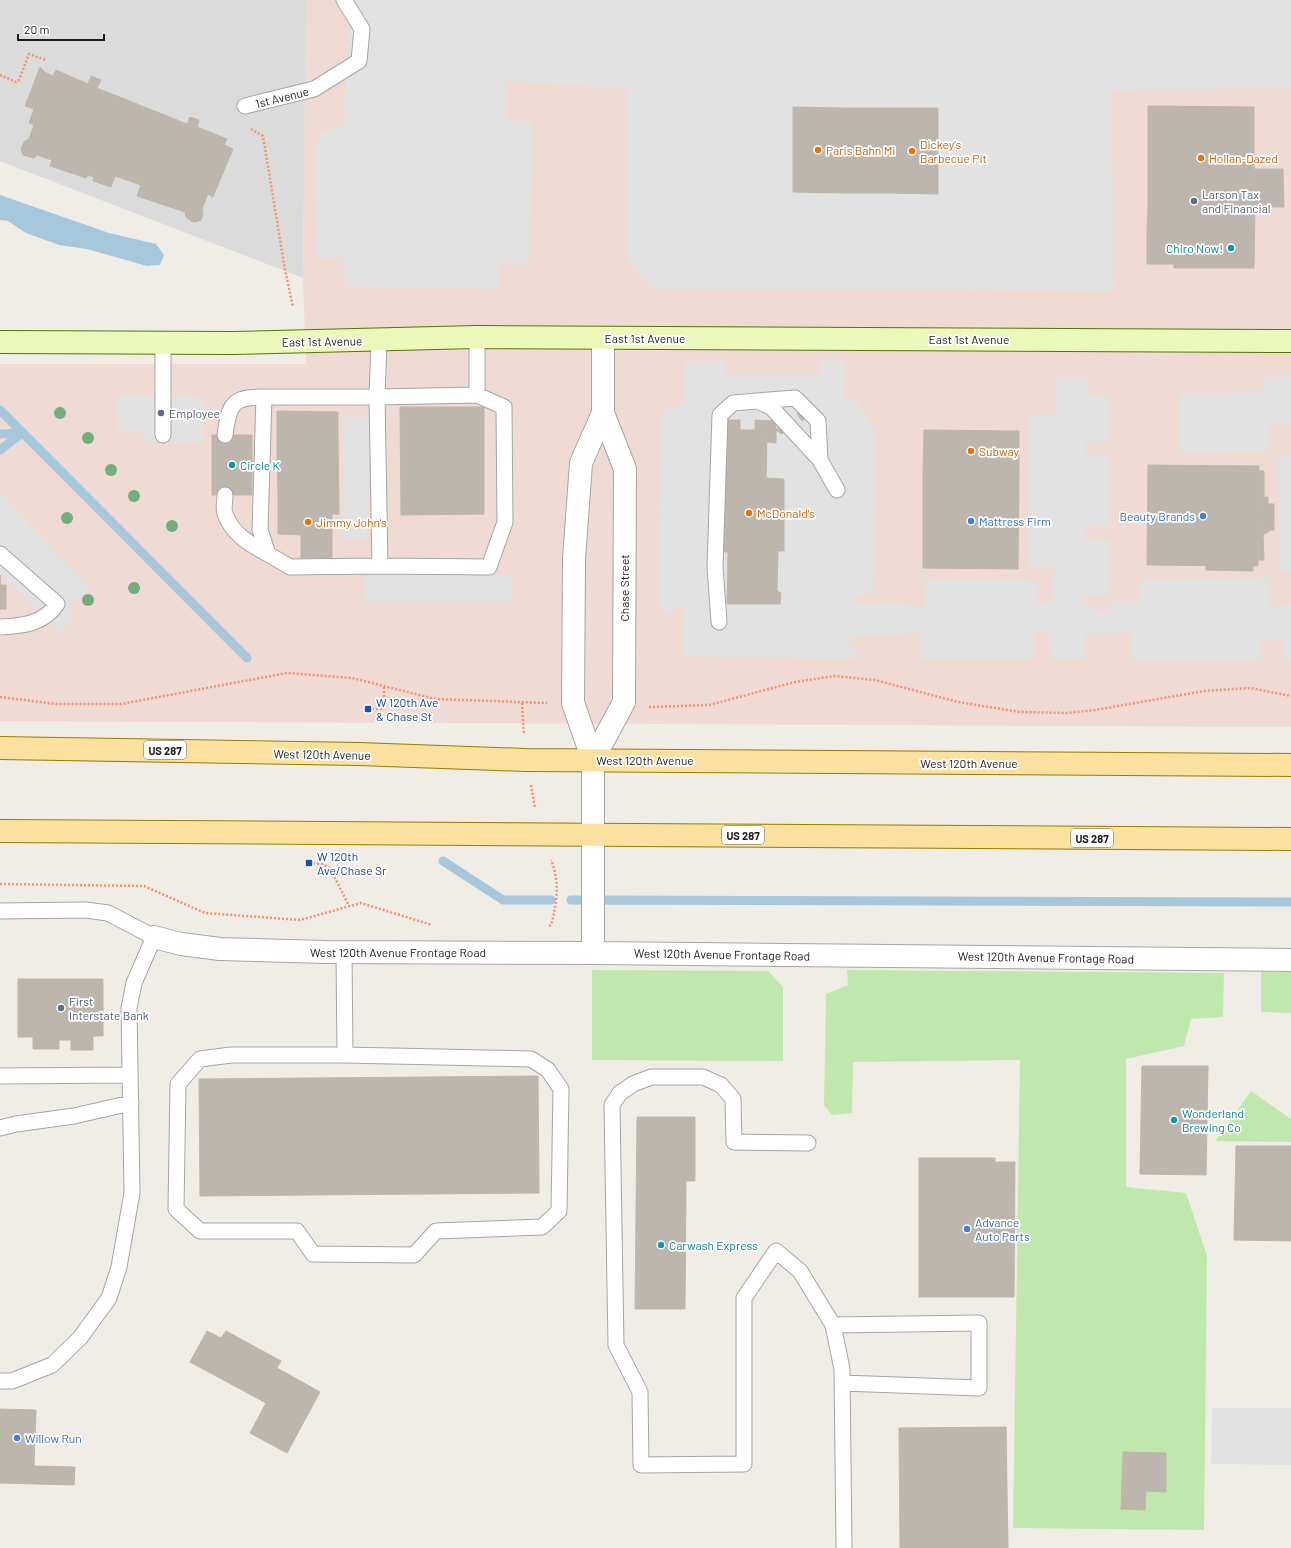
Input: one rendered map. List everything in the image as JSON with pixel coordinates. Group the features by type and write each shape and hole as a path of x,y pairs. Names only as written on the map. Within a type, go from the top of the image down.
{"main road":[{"name":"West 120th Avenue","path":"0,748 352,754 526,760 1291,765"},
{"name":"US 287","path":"0,831 1291,839"}],"street":[{"name":"East 1st Avenue","path":"0,342 163,343 477,338 1291,341"},
{"name":"Chase Street","path":"593,760 624,702 625,469 603,413 603,338"},
{"name":"Chase Street","path":"593,953 593,760 573,703 574,559 581,463 603,413"},
{"name":"West 120th Avenue Frontage Road","path":"154,937 181,944 220,949 344,952 1291,960"}],"lane":[{"name":"1st Avenue","path":"245,106 314,89 359,61 362,29 344,0"},
{"path":"477,338 477,395"},
{"path":"379,340 377,397 380,566"},
{"path":"163,343 163,435"},
{"path":"225,435 228,416 235,403 245,397 477,395 504,408 505,522 489,567 290,567 248,544 235,531 225,513 225,495"},
{"path":"264,397 260,530 268,554"},
{"path":"719,622 715,567 720,415 733,403 795,398 818,421 820,460"},
{"path":"757,401 771,408 820,460 837,490"},
{"path":"0,554 58,604 50,614 33,623 0,626"},
{"path":"0,910 86,910 108,913 154,937 134,983 129,1008 132,1194 119,1267 109,1298 80,1338 52,1365 12,1381 0,1381"},
{"path":"344,952 345,1055"},
{"path":"231,1055 345,1055 531,1059 548,1070 561,1090 559,1211 542,1227 436,1231 414,1255 312,1254 297,1231 200,1231 176,1209 178,1084 200,1059 231,1055"},
{"path":"0,1076 130,1075"},
{"path":"808,1143 734,1142 733,1099 721,1085 703,1077 651,1076 632,1084 620,1093 612,1105 616,1345 640,1392 641,1465 744,1464 744,1298 776,1252 800,1271 832,1325 842,1369 844,1548"},
{"path":"0,1128 16,1124 74,1116 131,1103"},
{"path":"832,1325 979,1323 979,1388 842,1383"}],"path":[{"path":"0,75 16,82 19,80 29,54 46,60"},
{"path":"245,106 249,128 263,136 285,270 293,307"},
{"path":"368,709 384,709 384,686"},
{"path":"522,703 526,760 540,835 557,873 556,907 551,925 545,927"},
{"path":"309,863 322,864 330,868 349,906"},
{"path":"0,884 144,886 206,913 300,920 361,903 433,925"}],"shaded area":[{"path":"0,0 306,0 303,278 0,161"},
{"path":"306,0 1291,0 1291,727 0,721 0,364 306,364 303,278"},
{"path":"352,0 1291,0 1291,87 1112,91 1114,291 654,289 628,262 628,89 506,81 506,122 532,121 529,264 498,264 499,289 343,286 342,258 317,259 315,149 320,133 343,124"},
{"path":"819,360 845,361 844,402 855,396 875,430 874,590 848,603 898,603 925,607 925,579 1037,580 1037,603 1053,603 1054,568 1029,568 1029,416 1055,416 1055,377 1087,378 1087,395 1109,395 1109,442 1085,442 1085,455 1110,455 1110,526 1085,526 1085,539 1110,540 1110,596 1084,595 1084,603 1103,612 1110,612 1110,602 1140,602 1140,579 1269,578 1269,606 1283,606 1291,603 1291,661 1284,661 1284,638 1262,639 1262,661 1132,661 1132,633 1085,633 1085,659 1050,659 1049,632 1034,632 1034,659 920,659 919,632 898,635 853,635 848,641 862,660 683,656 684,612 680,606 666,615 659,605 661,413 685,401 685,361 725,361 725,375 819,376","holes":["717,420 740,420 740,430 755,430 755,420 776,421 776,443 767,442 766,478 784,480 784,551 778,551 777,591 781,593 780,604 727,604 728,552 716,551 717,504 725,504 725,473","785,421 790,426 781,434 777,429"]},
{"path":"1291,376 1291,423 1269,424 1269,452 1180,453 1179,394 1258,392 1265,387 1265,377"},
{"name":"Employee","path":"117,395 204,396 204,443 143,442 143,431 117,430"},
{"path":"344,418 369,418 368,539 342,539"},
{"path":"1278,456 1291,456 1291,571 1279,571"},
{"path":"0,493 90,588 72,605 72,621 60,633 0,574"},
{"path":"366,575 512,575 512,602 366,602"},
{"path":"1212,1408 1291,1408 1291,1465 1211,1464"}],"green space":[{"path":"592,970 768,971 783,987 783,1061 592,1060"},
{"path":"847,970 1224,973 1223,1017 1191,1019 1184,1046 1126,1059 1126,1187 1186,1193 1207,1256 1204,1530 1013,1528 1020,1060 853,1062 852,1113 832,1115 824,1105 826,994 848,985"},
{"path":"1261,972 1291,972 1291,1013 1261,1012"},
{"path":"1251,1091 1291,1119 1291,1142 1215,1141"}],"water":[{"path":"0,195 109,233 156,244 164,255 160,265 147,266 87,249 59,245 26,233 8,221 0,220"}],"building":[{"path":"40,67 46,73 53,76 56,70 88,84 91,76 101,80 97,88 187,124 190,117 199,120 197,127 227,139 224,145 233,149 213,197 208,194 202,209 203,214 201,220 195,222 191,221 186,217 185,212 137,196 141,185 115,176 111,187 93,181 94,177 88,175 86,178 50,166 52,160 37,155 34,158 23,155 21,149 24,142 29,139 34,125 29,123 34,109 25,106"},
{"path":"1148,106 1254,107 1254,146 1148,145"},
{"name":"Paris Bahn Mi","path":"793,107 844,108 843,193 793,192"},
{"path":"844,108 886,108 886,193 843,193"},
{"name":"Dickey's Barbecue Pit","path":"886,108 938,108 938,194 886,193"},
{"name":"Hollan-Dazed","path":"1148,145 1254,146 1254,190 1148,190"},
{"path":"1254,169 1283,169 1284,207 1255,207"},
{"path":"1148,190 1254,190 1255,207 1148,208"},
{"name":"Chiro Now!","path":"1255,207 1254,268 1208,268 1208,229 1147,229 1148,208"},
{"path":"1147,229 1208,229 1208,268 1174,268 1174,264 1147,264"},
{"path":"400,407 484,407 484,514 401,515"},
{"path":"808,407 813,413 802,421 797,414"},
{"path":"277,411 338,412 338,435 333,435 332,417 284,417 284,456 277,456"},
{"name":"Circle K","path":"284,417 332,417 333,435 338,435 339,514 284,514 283,494 278,494 277,456 284,456"},
{"path":"717,420 740,420 740,430 728,431 728,462 725,465"},
{"path":"755,420 776,421 776,443 767,442 767,430 755,430"},
{"path":"785,421 790,426 782,434 776,430"},
{"name":"McDonald's","path":"767,430 766,491 773,491 771,597 734,596 735,545 727,545 728,515 725,511 725,465 728,462 728,431"},
{"name":"Subway","path":"924,430 1019,431 1019,473 923,472"},
{"name":"Circle K","path":"212,435 252,435 252,495 212,495"},
{"name":"Beauty Brands","path":"1148,465 1259,466 1258,566 1147,565"},
{"path":"1259,471 1264,471 1264,497 1268,497 1268,504 1274,504 1274,530 1271,530 1263,535 1264,560 1259,560"},
{"name":"Mattress Firm","path":"923,472 1019,473 1018,569 923,568"},
{"path":"766,478 784,479 784,551 778,551 777,591 781,593 780,604 727,604 728,552 716,551 717,504 725,504 725,511 728,515 727,545 735,545 734,596 771,597 773,491 766,491"},
{"path":"278,494 283,494 284,530 332,530 332,558 301,558 301,535 278,534"},
{"name":"Jimmy John's","path":"284,514 332,514 332,530 284,530"},
{"path":"1206,565 1253,566 1253,571 1206,570"},
{"path":"0,585 6,585 6,609 0,609"},
{"name":"First Interstate Bank","path":"18,979 103,979 103,1036 93,1036 93,1050 71,1050 71,1040 59,1040 59,1049 33,1049 33,1037 18,1037"},
{"name":"Wonderland Brewing Co","path":"1142,1066 1208,1066 1206,1175 1140,1174"},
{"path":"538,1076 539,1193 200,1196 199,1079"},
{"name":"Carwash Express","path":"637,1117 695,1117 695,1181 686,1181 685,1309 635,1309"},
{"path":"1236,1146 1291,1146 1291,1241 1234,1240"},
{"name":"Advance Auto Parts","path":"919,1158 995,1158 995,1162 1015,1162 1014,1297 919,1297"},
{"path":"207,1331 221,1338 226,1331 281,1361 277,1368 320,1392 287,1453 250,1433 266,1403 190,1362"},
{"name":"Willow Run","path":"0,1409 36,1410 34,1466 75,1467 74,1485 0,1483"},
{"path":"1006,1427 1008,1548 900,1548 899,1428"},
{"path":"1123,1452 1166,1453 1166,1492 1146,1491 1145,1510 1121,1509"}],"waterway":[{"path":"0,410 247,658"},
{"path":"0,434 22,433"},
{"path":"0,450 22,433"},
{"path":"443,861 503,900 551,900"},
{"path":"571,900 1291,902"}],"place":[{"name":"Paris Bahn Mi","path":"818,150"},
{"name":"Dickey's Barbecue Pit","path":"912,151"},
{"name":"Hollan-Dazed","path":"1201,158"},
{"name":"Larson Tax and Financial","path":"1194,201"},
{"name":"Chiro Now!","path":"1231,248"},
{"name":"Employee","path":"161,413"},
{"name":"Subway","path":"971,451"},
{"name":"Circle K","path":"232,465"},
{"name":"McDonald's","path":"749,513"},
{"name":"Beauty Brands","path":"1203,516"},
{"name":"Mattress Firm","path":"971,521"},
{"name":"Jimmy John's","path":"308,522"},
{"name":"W 120th Ave & Chase St","path":"368,709"},
{"name":"W 120th Ave/Chase Sr","path":"309,863"},
{"name":"First Interstate Bank","path":"61,1008"},
{"name":"Wonderland Brewing Co","path":"1174,1120"},
{"name":"Advance Auto Parts","path":"967,1229"},
{"name":"Carwash Express","path":"661,1245"},
{"name":"Willow Run","path":"17,1438"}]}
